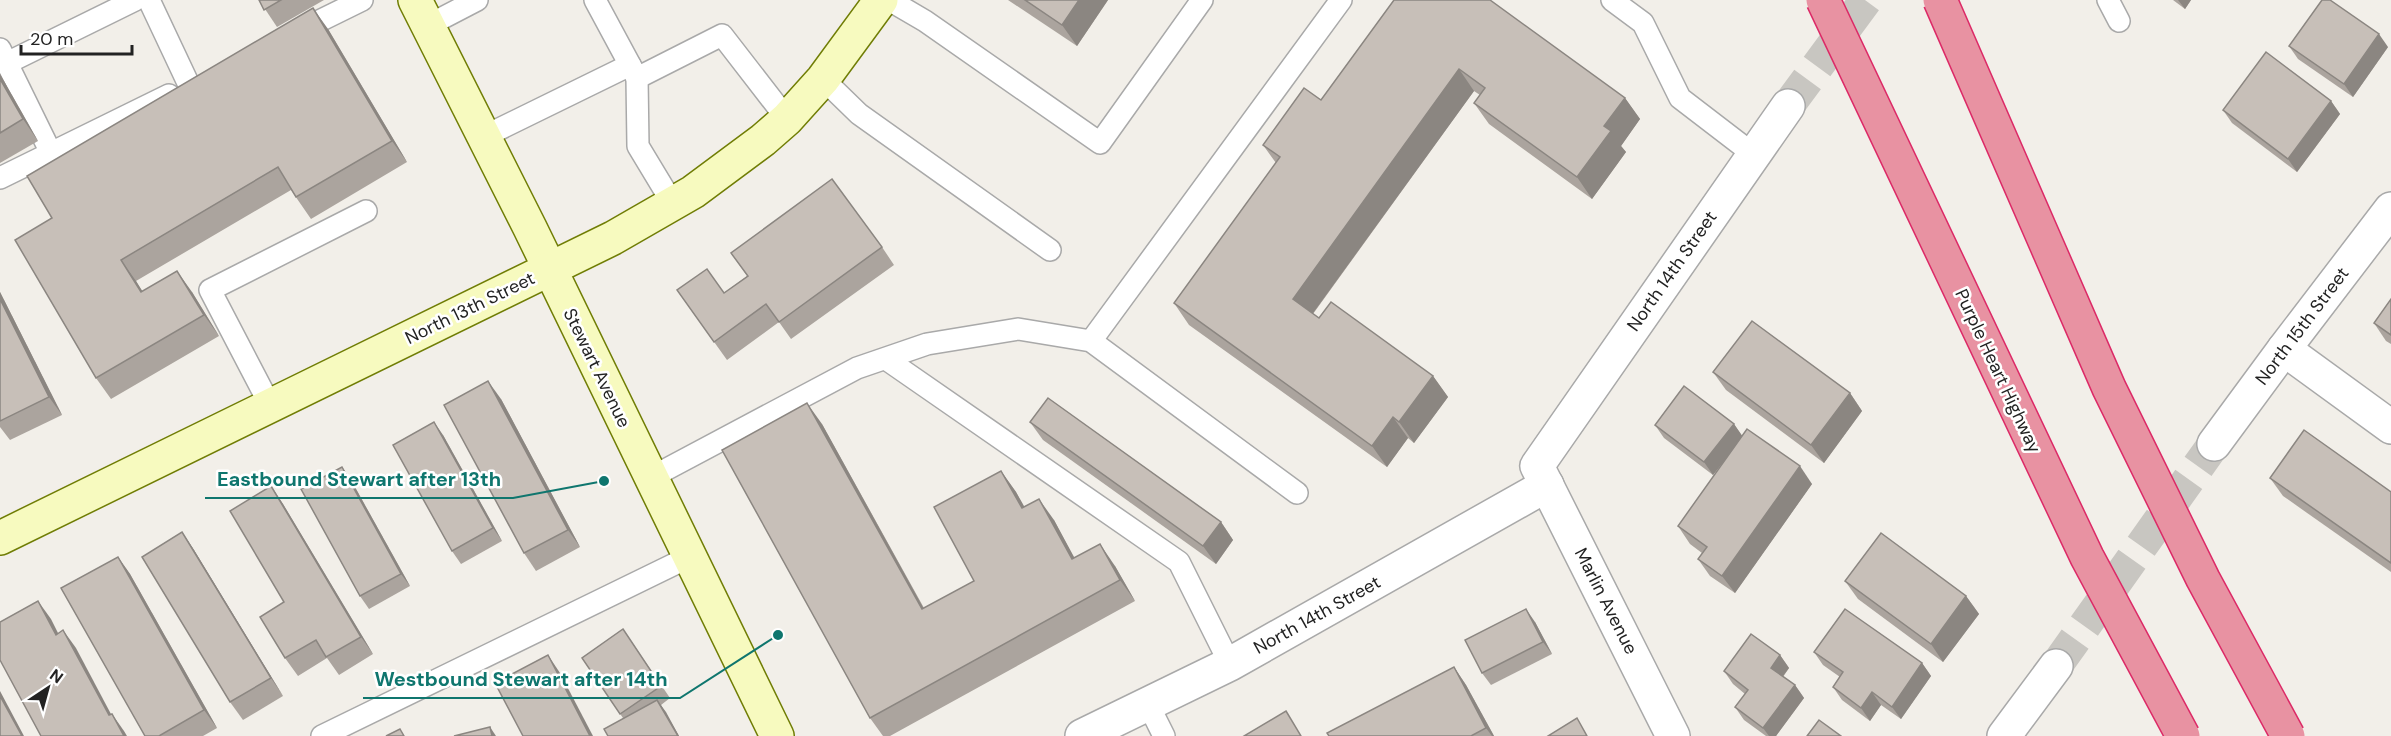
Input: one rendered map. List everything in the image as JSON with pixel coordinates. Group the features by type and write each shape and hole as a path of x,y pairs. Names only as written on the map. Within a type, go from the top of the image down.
{"highway":[{"name":"Purple Heart Highway","path":"1823,0 2087,558 2184,736"},
{"path":"1940,0 2109,388 2203,579 2288,736"}],"main road":[{"name":"North 13th Street","path":"0,538 613,238 693,192 764,140 787,119 823,79 881,0"},
{"name":"Stewart Avenue","path":"421,13 777,736"}],"street":[{"name":"North 14th Street","path":"1082,736 1230,664 1542,476 1753,154 1788,106"},
{"name":"North 15th Street","path":"2214,444 2391,209"},
{"path":"2284,349 2391,427"},
{"name":"Marlin Avenue","path":"1542,476 1673,736"},
{"path":"2004,736 2056,666"}],"lane":[{"path":"51,153 4,56 135,0"},
{"path":"149,0 189,85"},
{"path":"281,40 362,0"},
{"path":"421,13 477,0"},
{"path":"595,0 634,71 638,146 673,204"},
{"path":"889,0 925,21 1100,143 1202,0"},
{"path":"1091,342 1341,0"},
{"path":"1612,0 1642,22 1680,98 1753,154"},
{"path":"2108,0 2119,21"},
{"path":"483,137 722,35 787,119"},
{"path":"0,178 210,75"},
{"path":"823,79 859,114 1050,250"},
{"path":"270,405 210,290 366,211"},
{"path":"650,478 857,368 927,344 1018,329 1091,342 1297,493"},
{"path":"886,359 1179,562 1230,664"},
{"path":"322,736 689,557"},
{"path":"1148,704 1164,736"}],"building":[{"path":"259,0 281,0 264,10"},
{"path":"1025,0 1079,0 1062,25"},
{"path":"1394,0 1490,0 1625,98 1604,126 1611,131 1577,177 1474,103 1485,88 1459,69 1293,299 1319,318 1331,302 1433,376 1399,422 1393,417 1372,446 1174,303 1280,157 1263,145 1304,88 1321,100"},
{"path":"2322,0 2330,0 2379,34 2344,84 2289,46"},
{"path":"313,8 392,141 296,197 278,167 121,260 141,292 177,271 204,315 96,378 15,240 52,218 27,176"},
{"path":"2266,52 2331,101 2288,159 2223,110"},
{"path":"0,79 23,119 0,133"},
{"path":"832,179 882,247 779,322 766,304 714,342 677,290 707,269 724,293 748,276 731,253"},
{"path":"0,299 49,397 0,421"},
{"path":"2391,299 2391,335 2374,323"},
{"path":"1752,321 1850,393 1811,445 1713,372"},
{"path":"488,381 568,530 524,553 444,405"},
{"path":"1684,386 1734,424 1704,462 1655,425"},
{"path":"1048,398 1221,522 1203,546 1030,422"},
{"path":"807,403 922,609 974,581 934,507 1001,471 1022,508 1039,499 1072,559 1100,544 1120,580 870,718 722,450"},
{"path":"434,422 493,528 452,551 393,445"},
{"path":"1747,429 1800,466 1722,576 1698,559 1707,547 1678,526"},
{"path":"2304,430 2391,492 2391,563 2270,478"},
{"path":"342,467 401,574 360,596 301,489"},
{"path":"271,486 361,637 326,657 316,640 285,658 260,617 284,602 230,511"},
{"path":"182,532 271,678 230,702 142,557"},
{"path":"1881,533 1966,596 1931,644 1845,581"},
{"path":"118,557 204,710 159,736 145,736 61,588"},
{"path":"38,601 56,635 63,630 109,715 112,714 124,736 41,736 0,660 0,622"},
{"path":"1526,609 1543,642 1482,673 1465,640"},
{"path":"1845,609 1922,663 1892,707 1872,692 1861,708 1833,687 1843,672 1814,652"},
{"path":"623,629 661,686 620,714 582,658"},
{"path":"1751,634 1780,655 1771,668 1795,685 1763,728 1735,707 1748,690 1724,671"},
{"path":"548,655 590,736 523,736 495,683"},
{"path":"1454,667 1486,728 1471,736 1329,736 1327,733"},
{"path":"0,696 22,736 0,736"},
{"path":"657,700 678,736 608,736 604,729"},
{"path":"1286,711 1301,736 1244,736"},
{"path":"1577,718 1587,736 1548,736"},
{"path":"1819,720 1841,736 1807,736"},
{"path":"490,727 492,736 454,736"},
{"path":"400,729 404,736 386,736"}],"tunnel":[{"path":"1788,106 1866,0"},
{"path":"2056,666 2214,444"}],"place":[{"name":"Eastbound Stewart after 13th","path":"604,481"},
{"name":"Westbound Stewart after 14th","path":"778,635"}]}
